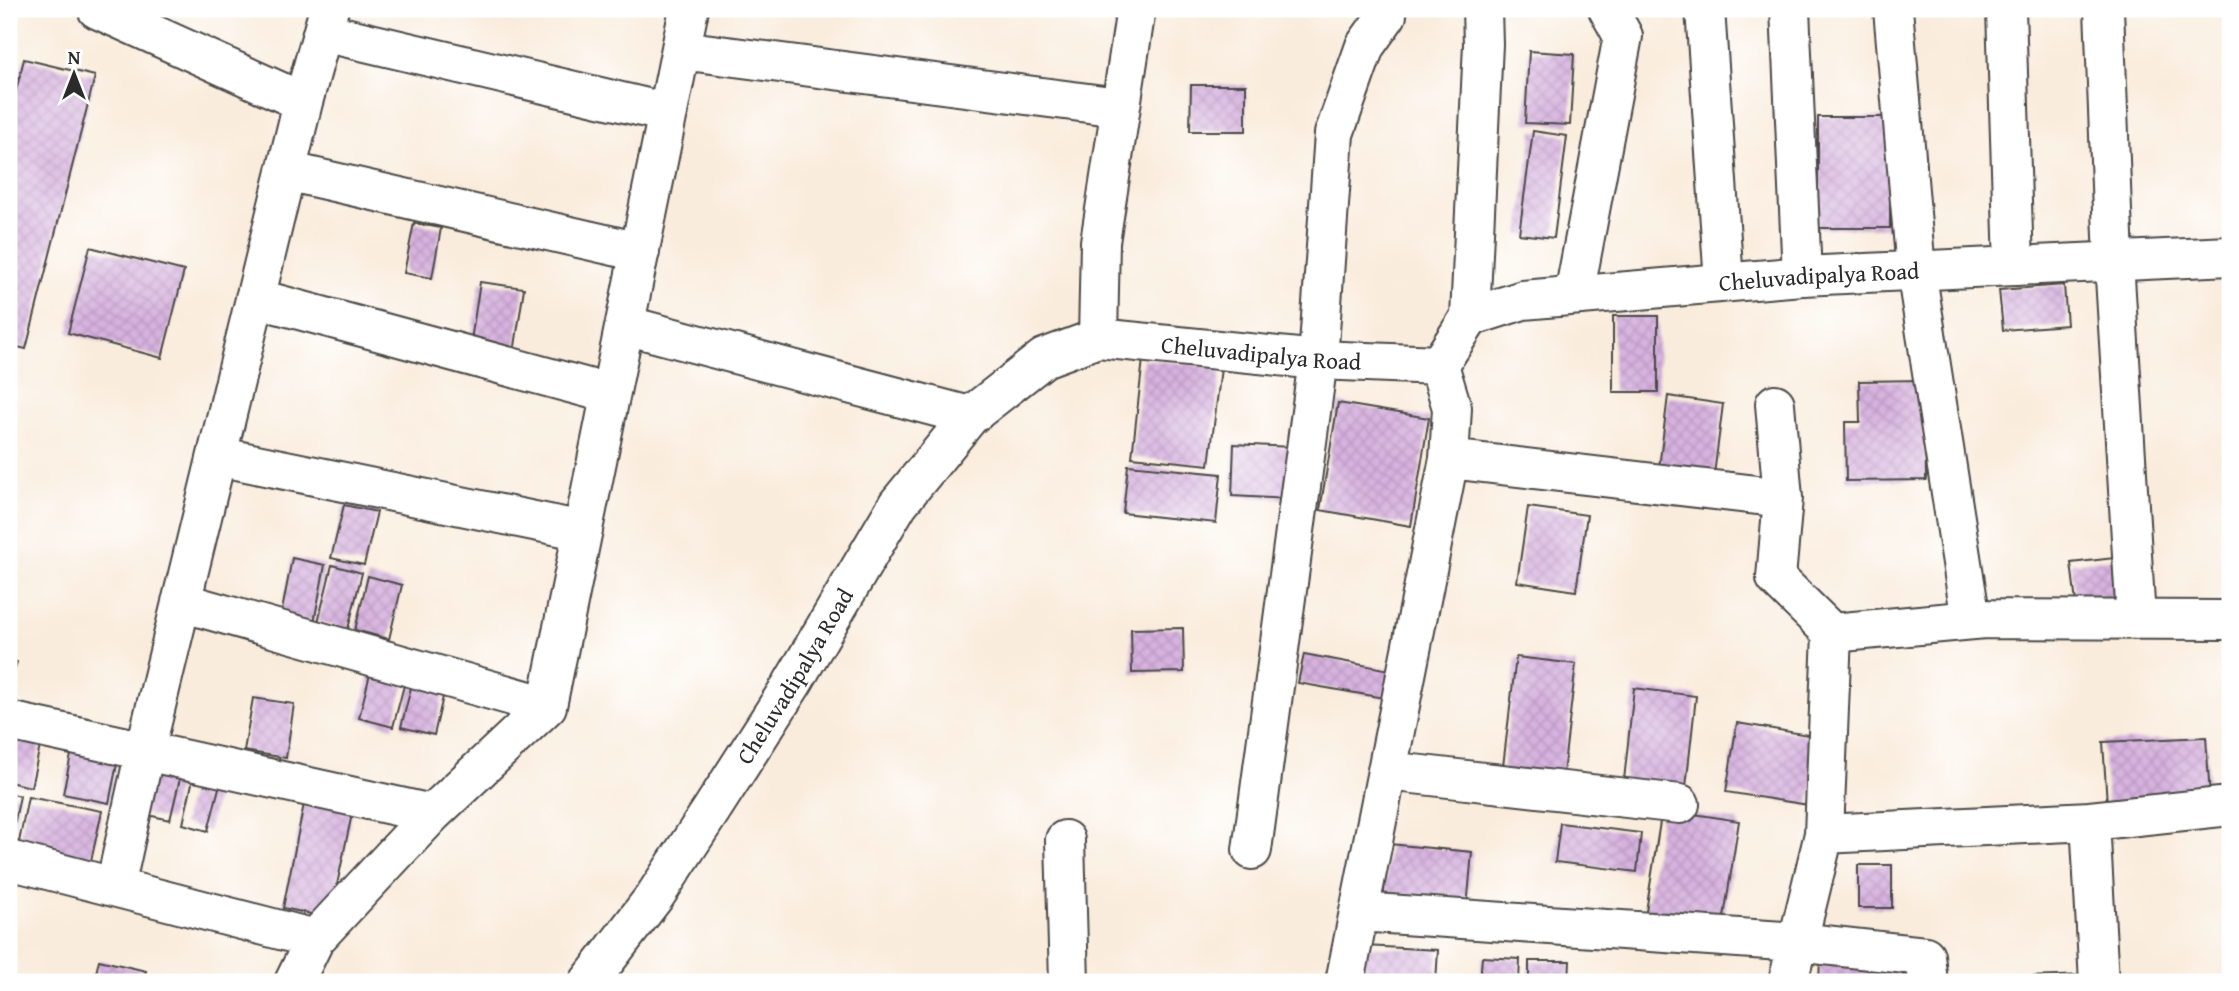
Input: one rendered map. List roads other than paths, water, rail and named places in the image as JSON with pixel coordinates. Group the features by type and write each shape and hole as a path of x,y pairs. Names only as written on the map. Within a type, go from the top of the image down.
{"street":[{"path":"97,9 303,102"},
{"path":"294,982 315,939 432,814 547,706 689,9"},
{"path":"1098,338 1100,242 1136,9"},
{"path":"1252,850 1318,360 1334,134 1365,46 1387,15 1387,9"},
{"path":"1345,982 1449,459 1452,408 1439,365 1470,317 1483,44 1482,9"},
{"path":"1574,295 1623,36 1608,9"},
{"path":"1705,9 1724,282"},
{"path":"1790,9 1802,276"},
{"path":"1893,9 1916,270 1971,620"},
{"path":"2006,9 2014,266"},
{"path":"2104,9 2113,261 2136,620"},
{"path":"115,887 181,601 303,102 326,20 668,113"},
{"path":"681,50 1119,107"},
{"path":"286,171 640,252"},
{"name":"Cheluvadipalya Road","path":"1470,317 1523,300 1724,282 1916,270 2230,256"},
{"path":"256,298 610,394"},
{"path":"625,325 970,416"},
{"name":"Cheluvadipalya Road","path":"589,982 655,896 792,684 898,504 970,416 1044,358 1098,338 1318,360 1439,365"},
{"path":"1775,404 1783,498 1776,578 1832,633 1824,834 1788,982"},
{"path":"217,456 583,531"},
{"path":"1449,459 1783,498"},
{"path":"181,601 547,706"},
{"path":"1832,633 1971,620 2230,620"},
{"path":"9,721 432,814"},
{"path":"1387,771 1680,804"},
{"path":"1824,834 2090,821 2230,806"},
{"path":"2090,821 2099,982"},
{"path":"1065,841 1069,982"},
{"path":"9,860 315,939"},
{"path":"1359,912 1797,942 1925,956 1928,982"}]}
